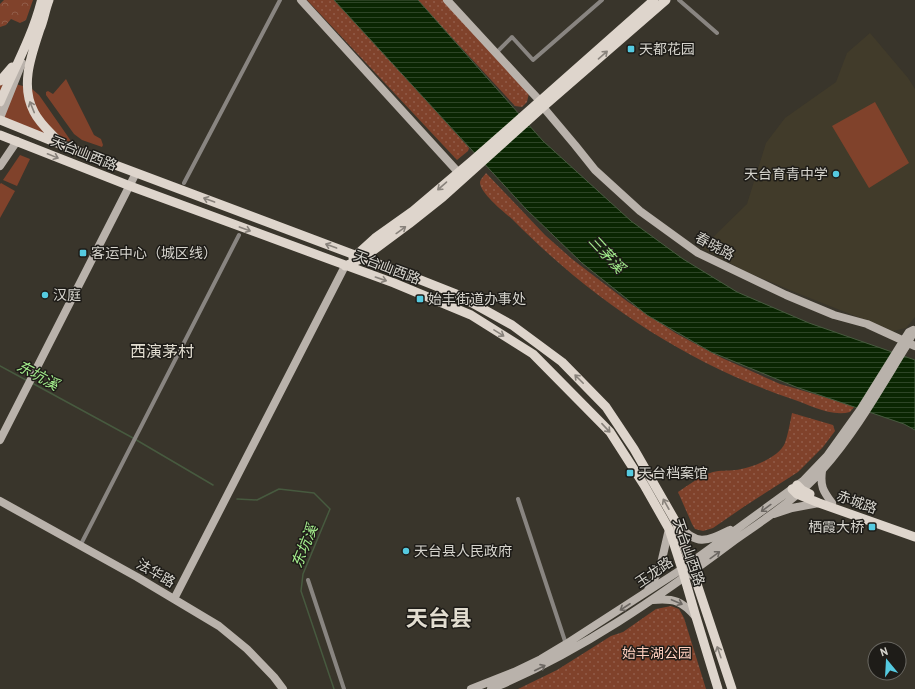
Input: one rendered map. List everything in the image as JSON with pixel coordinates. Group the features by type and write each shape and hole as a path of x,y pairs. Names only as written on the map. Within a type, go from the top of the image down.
{"main road":[{"path":"301,0 458,172"},
{"name":"春晓路","path":"447,0 496,52 576,145 595,170 640,211 698,253 786,295 834,315 867,324 906,345"},
{"path":"174,599 345,266 409,224 443,197 474,164 654,0"},
{"path":"541,104 666,0"},
{"path":"0,119 8,76 21,57 44,2"},
{"path":"0,102 8,76 44,2"},
{"path":"44,2 44,19 31,56 27,83 28,97 34,112 44,126 62,145"},
{"name":"天台山西路","path":"0,119 62,145 451,292 512,325 562,362 606,406 634,449 677,524 732,689"},
{"name":"天台山西路","path":"0,135 130,186 394,283 472,315 533,354 610,432 644,485 668,529 682,569 718,689"},
{"path":"0,166 16,141"},
{"path":"360,257 375,238 413,211 458,172 474,164"},
{"path":"0,440 136,173"},
{"path":"445,304 451,292"},
{"path":"863,411 906,345 913,333 914,328"},
{"path":"533,354 540,346"},
{"name":"玉龙路","path":"492,689 564,655 684,579 691,568 750,519 797,490 822,471 848,437 863,411"},
{"name":"玉龙路","path":"471,689 514,672 541,659 646,594 682,569 691,568 768,517 797,490 863,411"},
{"path":"822,471 820,483 832,503"},
{"name":"赤城路","path":"797,490 819,503 915,537"},
{"name":"赤城路","path":"797,490 915,530"},
{"name":"法华路","path":"0,501 219,626 247,649 274,677 283,689"},
{"path":"768,517 792,508 819,503"},
{"path":"677,524 688,535 697,539 707,540 750,519"},
{"path":"646,594 660,568 668,529"},
{"path":"653,600 675,600 686,607 696,617"}],"street":[{"path":"184,183 280,0"},
{"path":"496,52 512,37 533,60 602,0"},
{"path":"680,0 717,32"},
{"path":"80,546 239,235"},
{"path":"518,499 566,644"},
{"path":"308,580 344,689"}],"shaded area":[{"name":"天台育青中学","path":"870,33 908,78 915,89 915,317 906,328 893,331 747,272 702,248 747,204 766,143 785,118 836,82 847,53"}],"green space":[{"path":"4,0 33,0 26,20 20,23 11,19 6,25 0,27 0,4"},
{"path":"307,0 334,0 469,148 468,151 457,160"},
{"path":"417,0 446,0 529,93 527,102 522,107 515,106"},
{"path":"66,79 94,135 101,139 103,145 102,147 82,140 74,134 46,95 46,92 48,91 53,94"},
{"path":"4,81 23,86 29,108 48,135 0,116 0,84"},
{"path":"32,89 39,95 71,141 78,146 56,134 41,120 37,113 30,91"},
{"path":"875,102 909,163 869,188 832,126"},
{"path":"20,155 30,159 17,186 3,180"},
{"path":"486,173 545,235 572,259 628,302 677,334 722,358 780,384 855,406 850,412 843,413 828,412 813,407 752,384 714,367 642,326 607,302 574,276 493,202 484,192 480,183 481,179"},
{"path":"1,183 15,191 0,218 0,184"},
{"path":"792,413 833,425 835,431 823,447 798,472 713,528 703,531 695,529 678,492 709,473 741,469 763,462 770,458 782,448 785,443"},
{"name":"始丰湖公园","path":"671,606 679,609 684,618 706,689 518,689 557,670 611,636 623,632 656,609"}],"water":[{"name":"三茅溪","path":"334,0 418,0 543,141 631,221 683,259 737,292 809,323 915,360 915,430 904,424 796,387 711,352 647,315 582,263 526,209"}],"waterway":[{"name":"东坑溪","path":"0,366 26,380"},
{"name":"东坑溪","path":"32,383 133,438 213,485"},
{"name":"东坑溪","path":"237,499 257,500 279,489 314,493 330,509 303,574 301,591 334,689"}],"place":[{"name":"天都花园","path":"631,49"},
{"name":"天台育青中学","path":"836,174"},
{"name":"客运中心（城区线）","path":"83,253"},
{"name":"汉庭","path":"45,295"},
{"name":"始丰街道办事处","path":"420,299"},
{"name":"天台档案馆","path":"630,473"},
{"name":"栖霞大桥","path":"872,527"},
{"name":"天台县人民政府","path":"406,551"}],"district":[{"name":"西演茅村","path":"162,351"},
{"name":"天台县","path":"439,618"}]}
